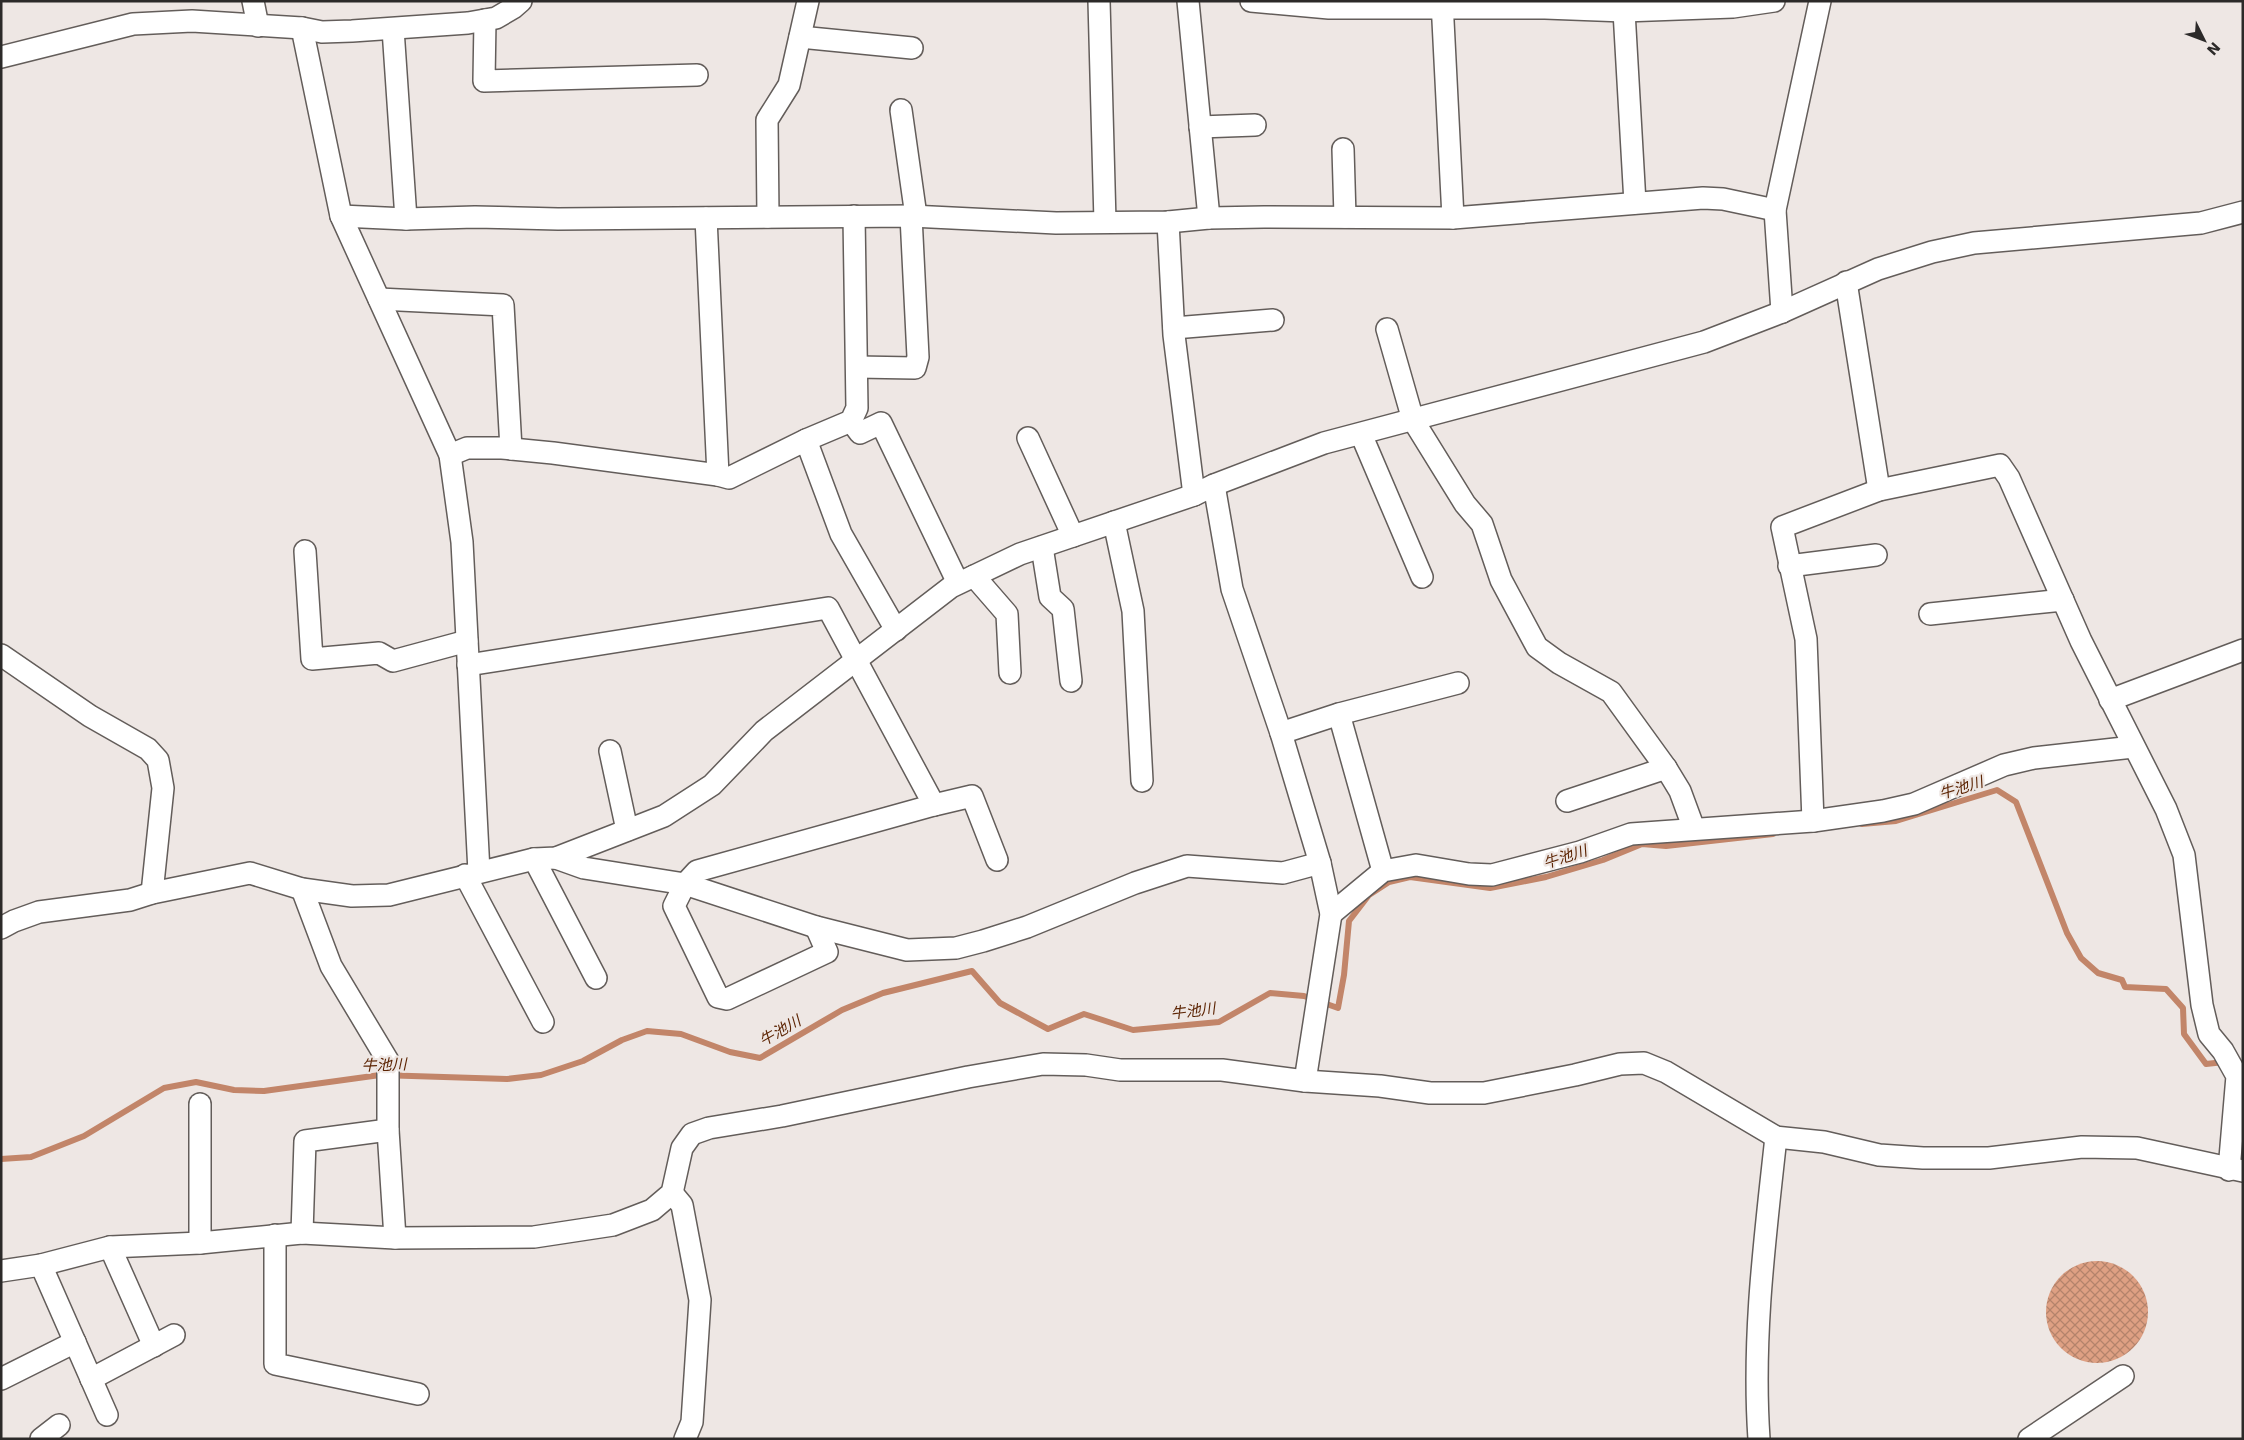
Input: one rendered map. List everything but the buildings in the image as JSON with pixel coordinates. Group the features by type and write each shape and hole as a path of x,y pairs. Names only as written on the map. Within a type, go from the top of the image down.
{"street":[{"path":"253,1 258,26"},
{"path":"1,57 133,24 192,21 302,28 322,32 393,29 468,24 496,18 521,1"},
{"path":"768,217 768,120 789,85 808,1"},
{"path":"1099,1 1105,222"},
{"path":"1188,1 1209,218"},
{"path":"1251,1 1329,4 1545,4 1624,11 1733,7 1774,1"},
{"path":"1782,312 1775,210 1820,1"},
{"path":"1442,5 1453,218"},
{"path":"1624,11 1635,202"},
{"path":"486,20 484,80 697,75"},
{"path":"302,28 341,216 450,455 462,542 468,665 472,874 543,1022"},
{"path":"393,29 406,218"},
{"path":"800,37 912,48"},
{"path":"856,367 915,368 918,357 914,216 901,110"},
{"path":"1200,127 1255,125"},
{"path":"1343,149 1345,217"},
{"path":"341,216 406,218 706,218 914,216 1056,223 1168,222 1209,218 1453,218 1703,198 1723,199 1775,210"},
{"path":"1,928 39,912 130,900 152,893 250,874 302,888 352,896 389,895 534,860 556,858 664,816 712,785 764,731 896,630 966,580 1020,554 1194,495 1214,485 1324,443 1704,342 1782,312 1846,282 1932,252 1974,243 2200,223 2243,212"},
{"path":"450,455 467,448 510,449 553,453 729,478 806,440 851,421 857,408 854,216"},
{"path":"706,218 718,475"},
{"path":"1168,222 1174,328 1194,495"},
{"path":"1846,282 1879,490"},
{"path":"379,299 503,305 510,449"},
{"path":"1174,328 1273,320"},
{"path":"1387,329 1413,420 1465,504 1482,524 1502,580 1536,647 1559,664 1611,692 1666,768 1680,791 1694,829"},
{"path":"851,421 860,433 882,423 966,580 1007,614 1010,673"},
{"path":"1361,434 1422,577"},
{"path":"1028,438 1073,536"},
{"path":"806,440 841,534 896,630"},
{"path":"1,1272 41,1265 110,1247 200,1243 302,1233 395,1238 534,1237 613,1225 652,1210 672,1193 682,1148 692,1134 709,1128 782,1116 968,1077 1043,1064 1086,1065 1120,1070 1222,1070 1306,1081 1380,1086 1430,1092 1484,1093 1620,1064 1644,1063 1666,1072 1776,1137 1824,1142 1879,1155 1923,1158 1989,1158 2082,1148 2137,1148 2236,1171 2237,1076 2223,1051 2209,1034 2202,1005 2184,855 2166,809 2110,700 2062,600 2009,478 2000,465 1879,490 1782,527 1806,639 1813,821"},
{"path":"1214,485 1232,589 1281,733 1320,863 1331,914 1306,1081"},
{"path":"1114,522 1133,611 1142,780"},
{"path":"1042,547 1050,597 1063,608 1071,681"},
{"path":"305,551 312,659 379,653 392,661 467,641"},
{"path":"1790,566 1876,555"},
{"path":"1930,614 2062,600"},
{"path":"468,665 828,608 934,805"},
{"path":"2110,700 2243,650"},
{"path":"1,655 90,716 148,749 158,760 163,788 152,893"},
{"path":"1281,733 1339,714 1458,683"},
{"path":"1339,714 1383,871"},
{"path":"1331,914 1383,871 1416,865 1470,874 1492,874 1580,852 1631,834 1813,821 1883,811 1914,804 2004,766 2034,758 2133,747"},
{"path":"610,751 627,830"},
{"path":"1567,801 1666,768"},
{"path":"816,927 827,952 727,999 718,997 674,906 685,884 697,871 972,796 997,860"},
{"path":"556,858 584,868 685,884 816,927 906,950 956,948 1027,927 1135,883 1187,866 1283,873 1320,863"},
{"path":"534,860 596,978"},
{"path":"302,888 331,966 388,1061 388,1130 395,1238"},
{"path":"200,1104 200,1243"},
{"path":"302,1233 305,1140 388,1130"},
{"path":"1759,1439 1756,1402 1758,1294 1776,1137"},
{"path":"672,1193 682,1205 700,1300 692,1422 685,1439"},
{"path":"275,1235 276,1364 418,1394"},
{"path":"110,1247 154,1346"},
{"path":"41,1265 107,1415"},
{"path":"92,1379 174,1336"},
{"path":"1,1379 75,1342"},
{"path":"2029,1439 2123,1376"},
{"path":"41,1439 59,1424"}],"waterway":[{"name":"牛池川","path":"1862,824 1896,821 1997,790 2016,802 2067,933 2081,958 2098,973 2122,980 2125,987 2166,989 2183,1008 2184,1034 2206,1064 2224,1062"},
{"name":"牛池川","path":"1,1159 31,1157 84,1136 164,1088 196,1082 234,1090 264,1091 380,1075 507,1079 541,1075 583,1061 622,1040 647,1031 681,1034 730,1052 760,1058 842,1010 883,993 972,971 1000,1003 1048,1029 1084,1014 1133,1030 1219,1022 1270,993 1304,996 1338,1008 1344,975 1349,921 1369,895 1389,882 1410,877 1490,888 1546,877 1603,860 1642,844 1666,846 1773,834"}]}
